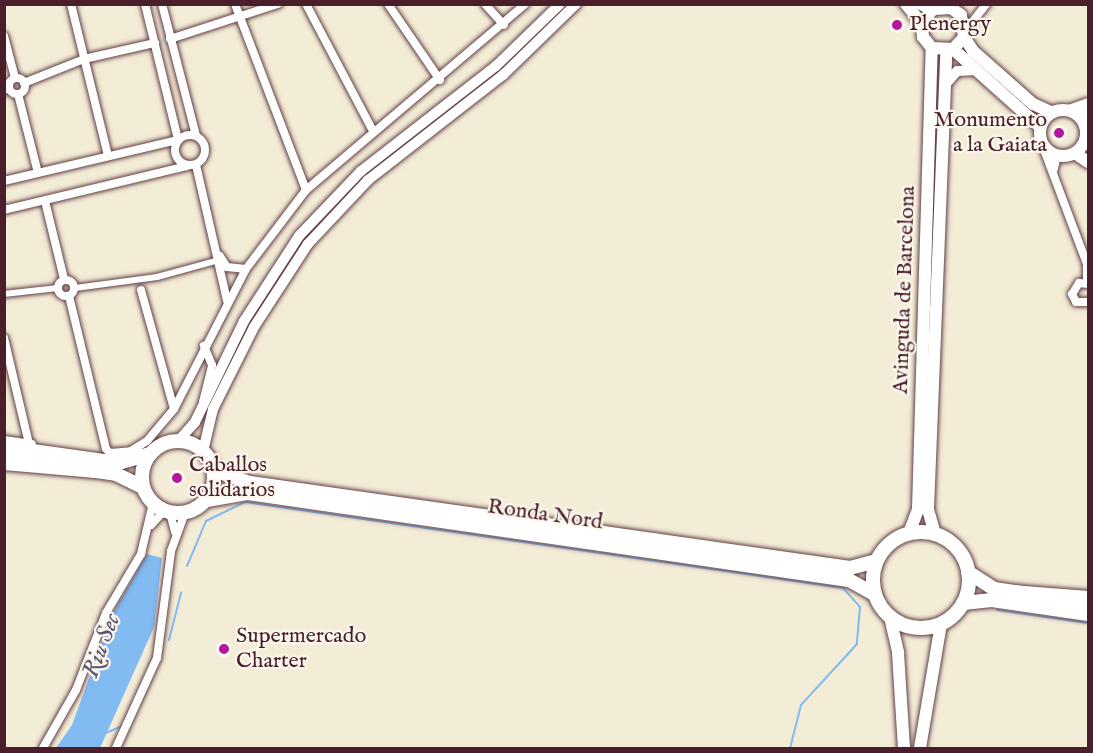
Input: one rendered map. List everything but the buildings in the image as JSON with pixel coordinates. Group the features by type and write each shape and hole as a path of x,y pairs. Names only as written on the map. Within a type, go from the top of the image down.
{"main road":[{"path":"906,4 922,24 932,48 949,50 979,70 1040,133 1057,156 1075,153 1087,139 1083,121 1069,110 1051,112 1033,104 972,51 954,9 931,7 922,24"},
{"path":"949,50 965,33"},
{"name":"Avinguda de Barcelona","path":"909,533 918,509 932,48"},
{"name":"Avinguda de Barcelona","path":"935,534 928,509 943,86 949,50"},
{"path":"1040,133 1051,112"},
{"path":"1075,153 1089,162"},
{"path":"4,447 118,463 150,454 179,440 203,450 214,470 207,500 185,513 162,509 143,487 104,473 4,458"},
{"path":"143,487 142,471 150,454"},
{"name":"Ronda Nord","path":"214,470 250,483 850,568 876,561"},
{"name":"Ronda Nord","path":"207,500 232,493 259,495 849,580 874,594"},
{"path":"904,748 899,664 890,617 874,594 876,561 894,540 909,533 935,534 961,553 968,572 963,603 941,624 920,748"},
{"path":"968,572 1006,591 1089,603"},
{"path":"963,603 992,600 1089,614"},
{"path":"890,617 908,626 941,624"}],"street":[{"path":"71,4 108,156"},
{"path":"145,4 178,140 174,150 191,165 219,257 227,300"},
{"path":"4,210 191,165 206,150 196,135 162,4"},
{"path":"235,4 306,190"},
{"path":"170,39 241,19 278,4"},
{"path":"387,4 440,80"},
{"path":"485,4 504,25"},
{"path":"4,294 58,288 69,296 106,448 110,453 131,451 147,441 174,408 235,286 306,190 372,129 440,80 525,4"},
{"path":"179,440 203,404 273,272 327,204 388,148 496,66 560,4"},
{"path":"203,450 213,409 254,327 308,244 369,180 503,75 576,4"},
{"path":"307,5 372,129"},
{"path":"954,9 983,8"},
{"path":"965,33 983,8"},
{"path":"4,36 15,78 24,83"},
{"path":"38,173 18,94 24,83 84,59 155,43"},
{"path":"943,86 957,70 979,70"},
{"path":"15,78 7,90 18,94"},
{"path":"1069,110 1087,104"},
{"path":"1083,121 1087,104"},
{"path":"1040,133 1052,176 1087,264 1088,284 1079,282 1071,294 1077,302 1089,302"},
{"path":"4,181 196,135"},
{"path":"1052,176 1057,156"},
{"path":"45,201 64,279 75,288"},
{"path":"219,257 227,267 235,286"},
{"path":"69,296 75,288 138,280 219,257"},
{"path":"227,267 246,269"},
{"path":"58,288 64,279"},
{"path":"223,279 235,286"},
{"path":"138,280 174,408"},
{"path":"4,338 29,444"},
{"path":"203,404 212,365 204,346"},
{"path":"4,440 72,450 83,459"},
{"path":"4,466 84,477 104,473"},
{"path":"43,748 76,690 93,638 141,554 151,525 162,509"},
{"path":"151,525 162,509"},
{"path":"162,509 175,532"},
{"path":"116,748 157,658 175,532 185,513"},
{"path":"1006,591 1023,586 1089,595"}],"water":[{"name":"Riu Sec","path":"147,554 162,558 154,627 100,748 56,748 72,725 113,613"}],"waterway":[{"path":"187,566 206,521 245,502 843,588 860,607 857,644 801,705 790,748"},
{"path":"169,640 181,593"},
{"path":"997,610 1088,623"},
{"path":"106,733 122,726"}],"place":[{"name":"Plenergy","path":"897,25"},
{"name":"Monumento a la Gaiata","path":"1059,133"},
{"name":"Caballos solidarios","path":"177,478"},
{"name":"Supermercado Charter","path":"224,649"}]}
